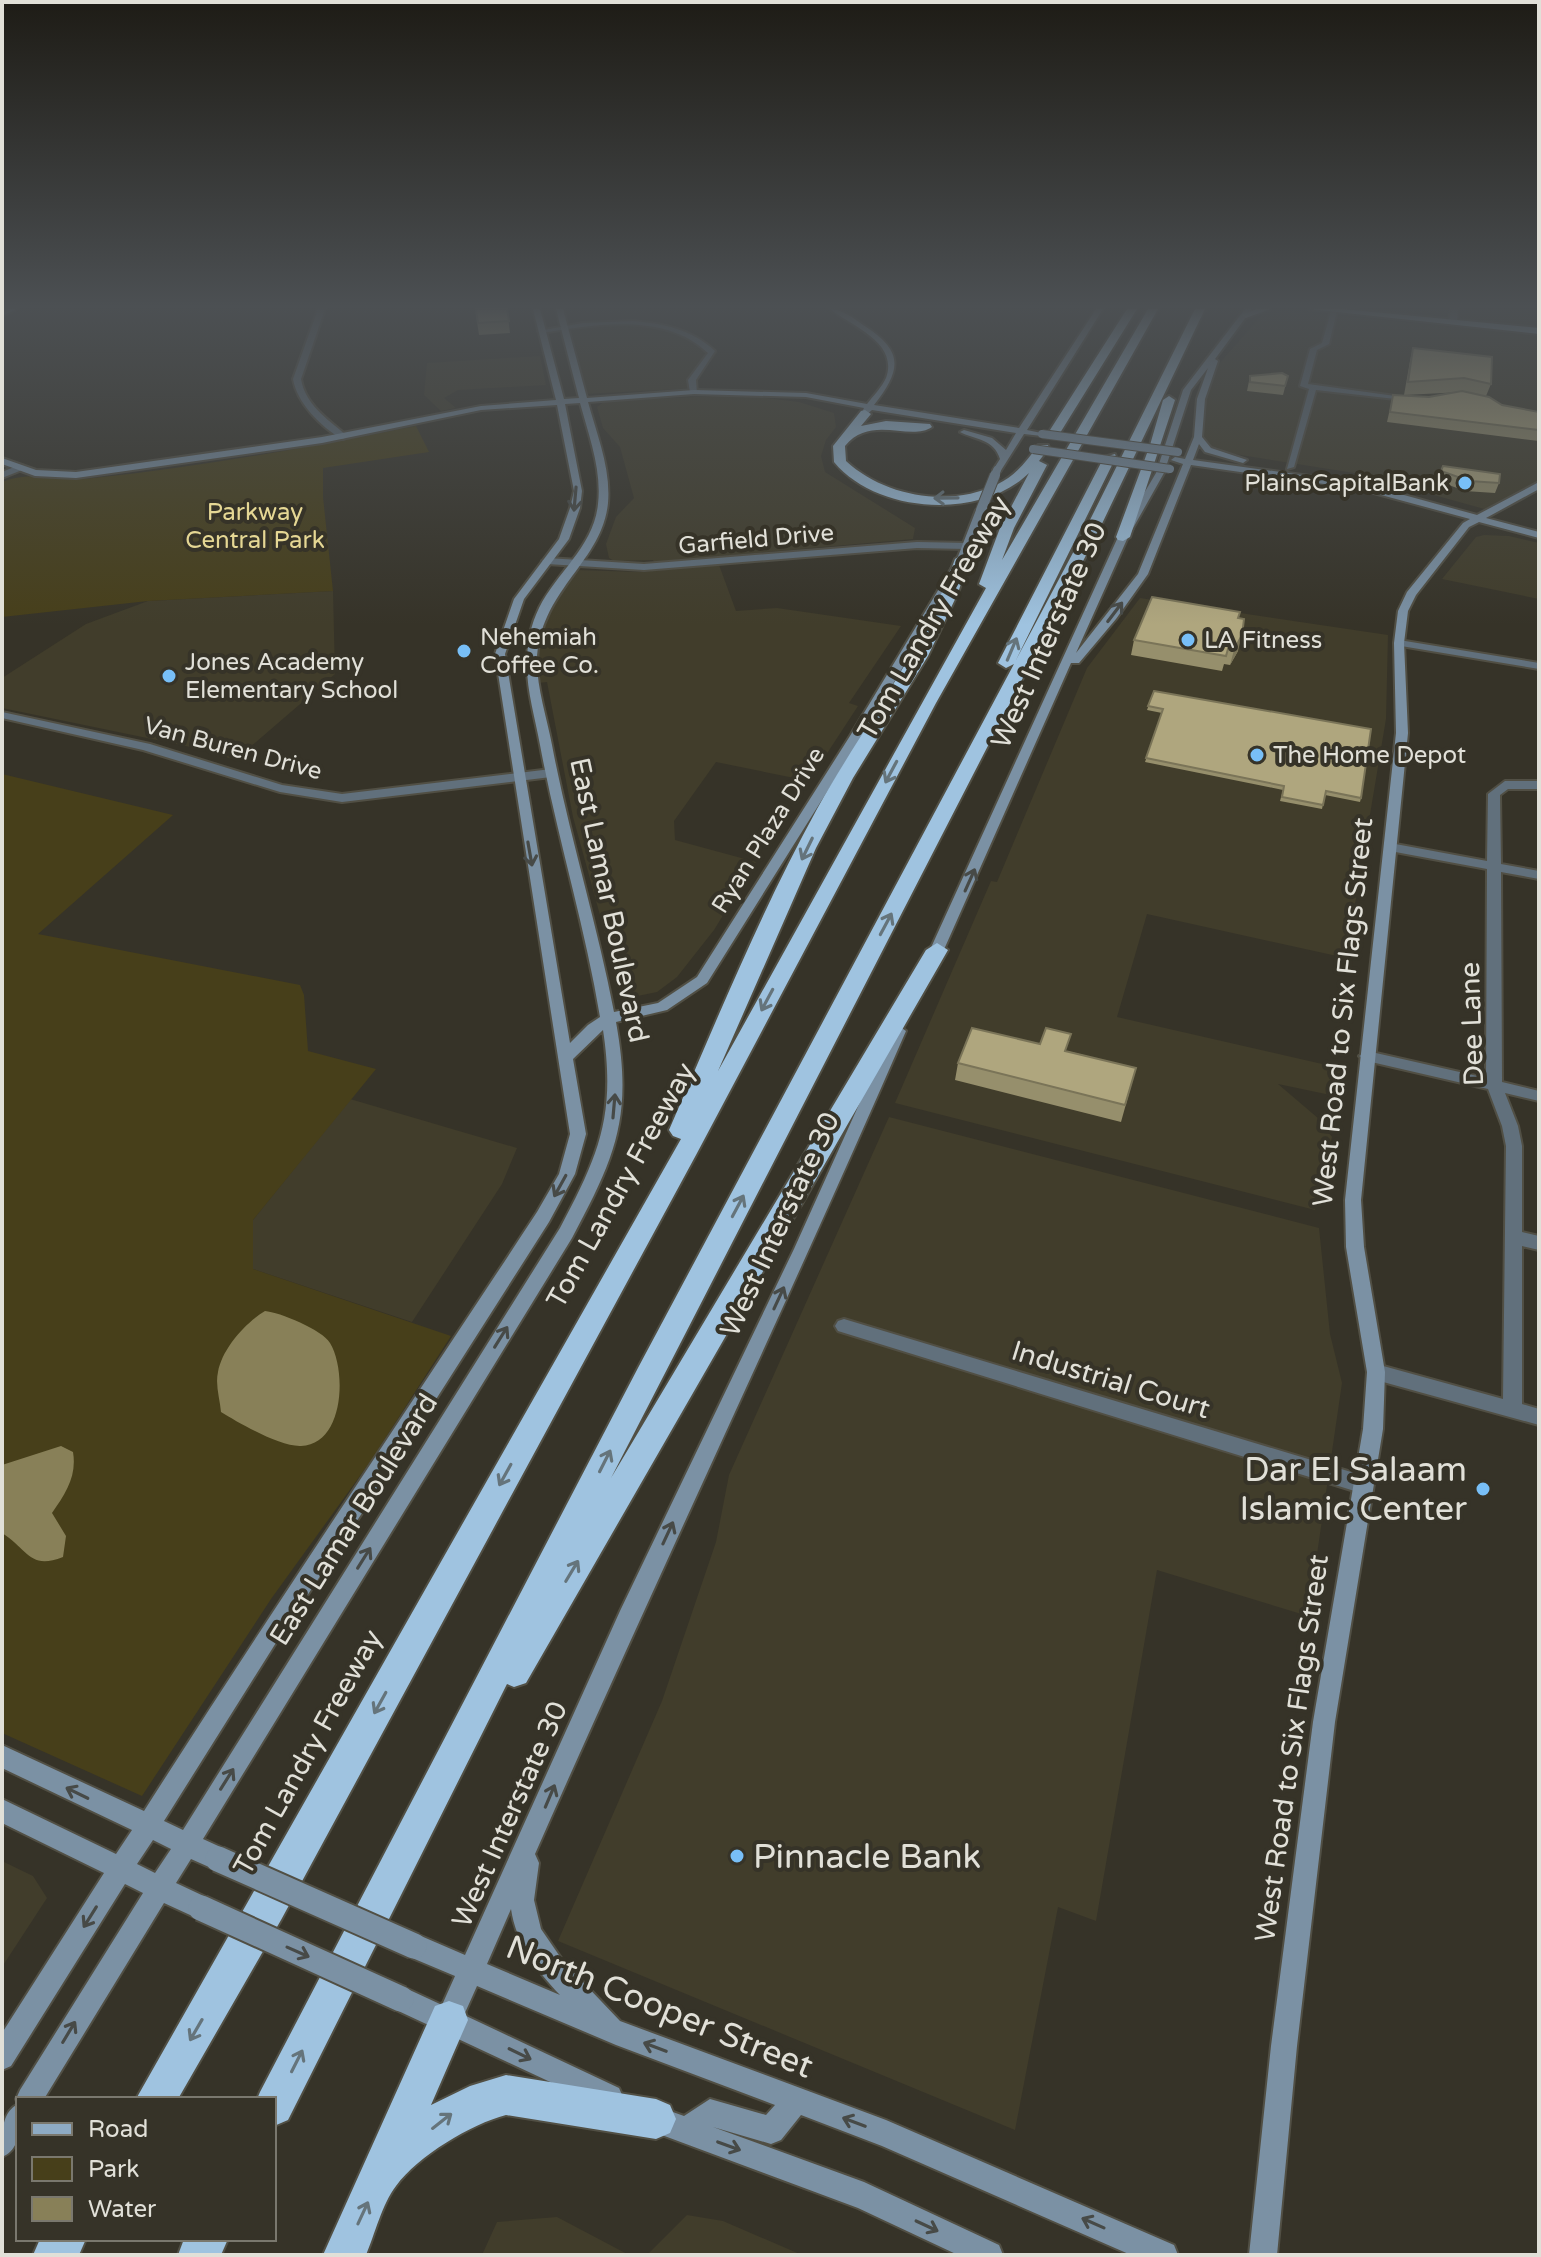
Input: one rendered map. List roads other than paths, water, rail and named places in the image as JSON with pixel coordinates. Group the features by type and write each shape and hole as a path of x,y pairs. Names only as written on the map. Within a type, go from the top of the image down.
{"highway":[{"path":"863,414 839,446 838,454 847,470 875,487 925,498 967,497 996,489 1019,476 1067,414"},
{"name":"Tom Landry Freeway","path":"157,2097 268,1907 969,634 1093,414"},
{"path":"276,2102 642,1388 1097,521 1149,414"},
{"path":"1123,537 1169,453 1176,414"},
{"path":"848,433 886,425 926,427"},
{"path":"965,773 970,739 1022,627 1126,426"},
{"path":"969,634 1007,528 1048,439"},
{"path":"624,1260 784,896 848,771 917,660 954,589 965,553"},
{"path":"377,1904 937,950"},
{"path":"344,2255 449,2020"},
{"path":"382,2171 453,2112 482,2099 506,2095 671,2125"}],"main road":[{"path":"2,461 35,473 76,475 342,436 446,414"},
{"name":"East Lamar Boulevard","path":"2,2057 271,1631 389,1456 543,1217 567,1174 578,1134 567,1056 516,777 500,654 519,599 567,532 578,491 563,414"},
{"name":"East Lamar Boulevard","path":"30,2097 566,1233 609,1143 616,1078 610,1018 551,773 533,681 534,635 551,595 597,532 605,492 587,414"},
{"path":"882,414 926,427 966,428 1010,422 1027,414"},
{"path":"891,414 966,428 1169,453 1237,468 1360,486 1480,516 1539,535"},
{"name":"Ryan Plaza Drive","path":"567,1056 593,1029 610,1018 662,1007 702,980 856,736 965,553 997,470 1033,414"},
{"path":"1036,414 1048,439"},
{"path":"1180,414 1169,453 1180,478"},
{"path":"1065,672 1112,617 1143,574 1197,438 1199,414"},
{"path":"966,428 995,442 1003,449 1005,457 1048,439 1169,453 1197,438"},
{"path":"1197,438 1208,450 1248,461"},
{"path":"1189,458 1248,461 1388,485 1466,508 1480,516"},
{"path":"1180,478 1206,470 1237,468"},
{"name":"West Road to Six Flags Street","path":"1263,2255 1285,2030 1324,1722 1361,1484 1373,1429 1376,1372 1355,1247 1353,1200 1402,733 1399,643 1403,611 1411,594 1456,535 1480,516 1539,485"},
{"name":"West Interstate 30","path":"449,2020 628,1618 803,1249 1065,672 1123,537"},
{"name":"North Cooper Street","path":"2,1756 186,1845 414,1946 616,2032 797,2100 1038,2198 1164,2255"},
{"path":"2,1811 119,1870 671,2125 864,2196 989,2255"},
{"path":"529,1845 522,1901 539,1949 562,1978 616,2032"},
{"path":"671,2125 710,2112 771,2130 797,2100"},
{"path":"2,2143 16,2120"}],"street":[{"path":"320,414 342,436"},
{"path":"1290,467 1305,414"},
{"path":"2,475 19,468"},
{"name":"Garfield Drive","path":"547,561 658,567 917,545 965,553"},
{"path":"1399,643 1539,666"},
{"name":"Van Buren Drive","path":"2,715 146,747 280,788 342,798 551,773"},
{"name":"Dee Lane","path":"1512,1409 1514,1146 1510,1126 1494,1086 1494,794 1505,785 1539,785"},
{"path":"1390,847 1539,875"},
{"path":"1367,1056 1539,1096"},
{"path":"1514,1237 1539,1243"},
{"name":"Industrial Court","path":"844,1326 1361,1484"},
{"path":"1376,1372 1539,1417"}],"water":[{"path":"265,1311 310,1327 326,1338 335,1355 339,1371 338,1405 326,1433 315,1442 301,1446 282,1443 221,1412 217,1382 220,1363 236,1337"},
{"path":"61,1446 73,1452 74,1461 69,1484 52,1513 66,1536 63,1557 36,1560 2,1533 2,1465"}],"place":[{"name":"PlainsCapitalBank","path":"1465,483"},
{"name":"LA Fitness","path":"1188,640"},
{"name":"Nehemiah Coffee Co.","path":"464,651"},
{"name":"Jones Academy Elementary School","path":"169,676"},
{"name":"The Home Depot","path":"1257,755"},
{"name":"Dar El Salaam Islamic Center","path":"1483,1489"},
{"name":"Pinnacle Bank","path":"737,1856"}],"park label":[{"name":"Parkway Central Park","path":"255,526"}]}
